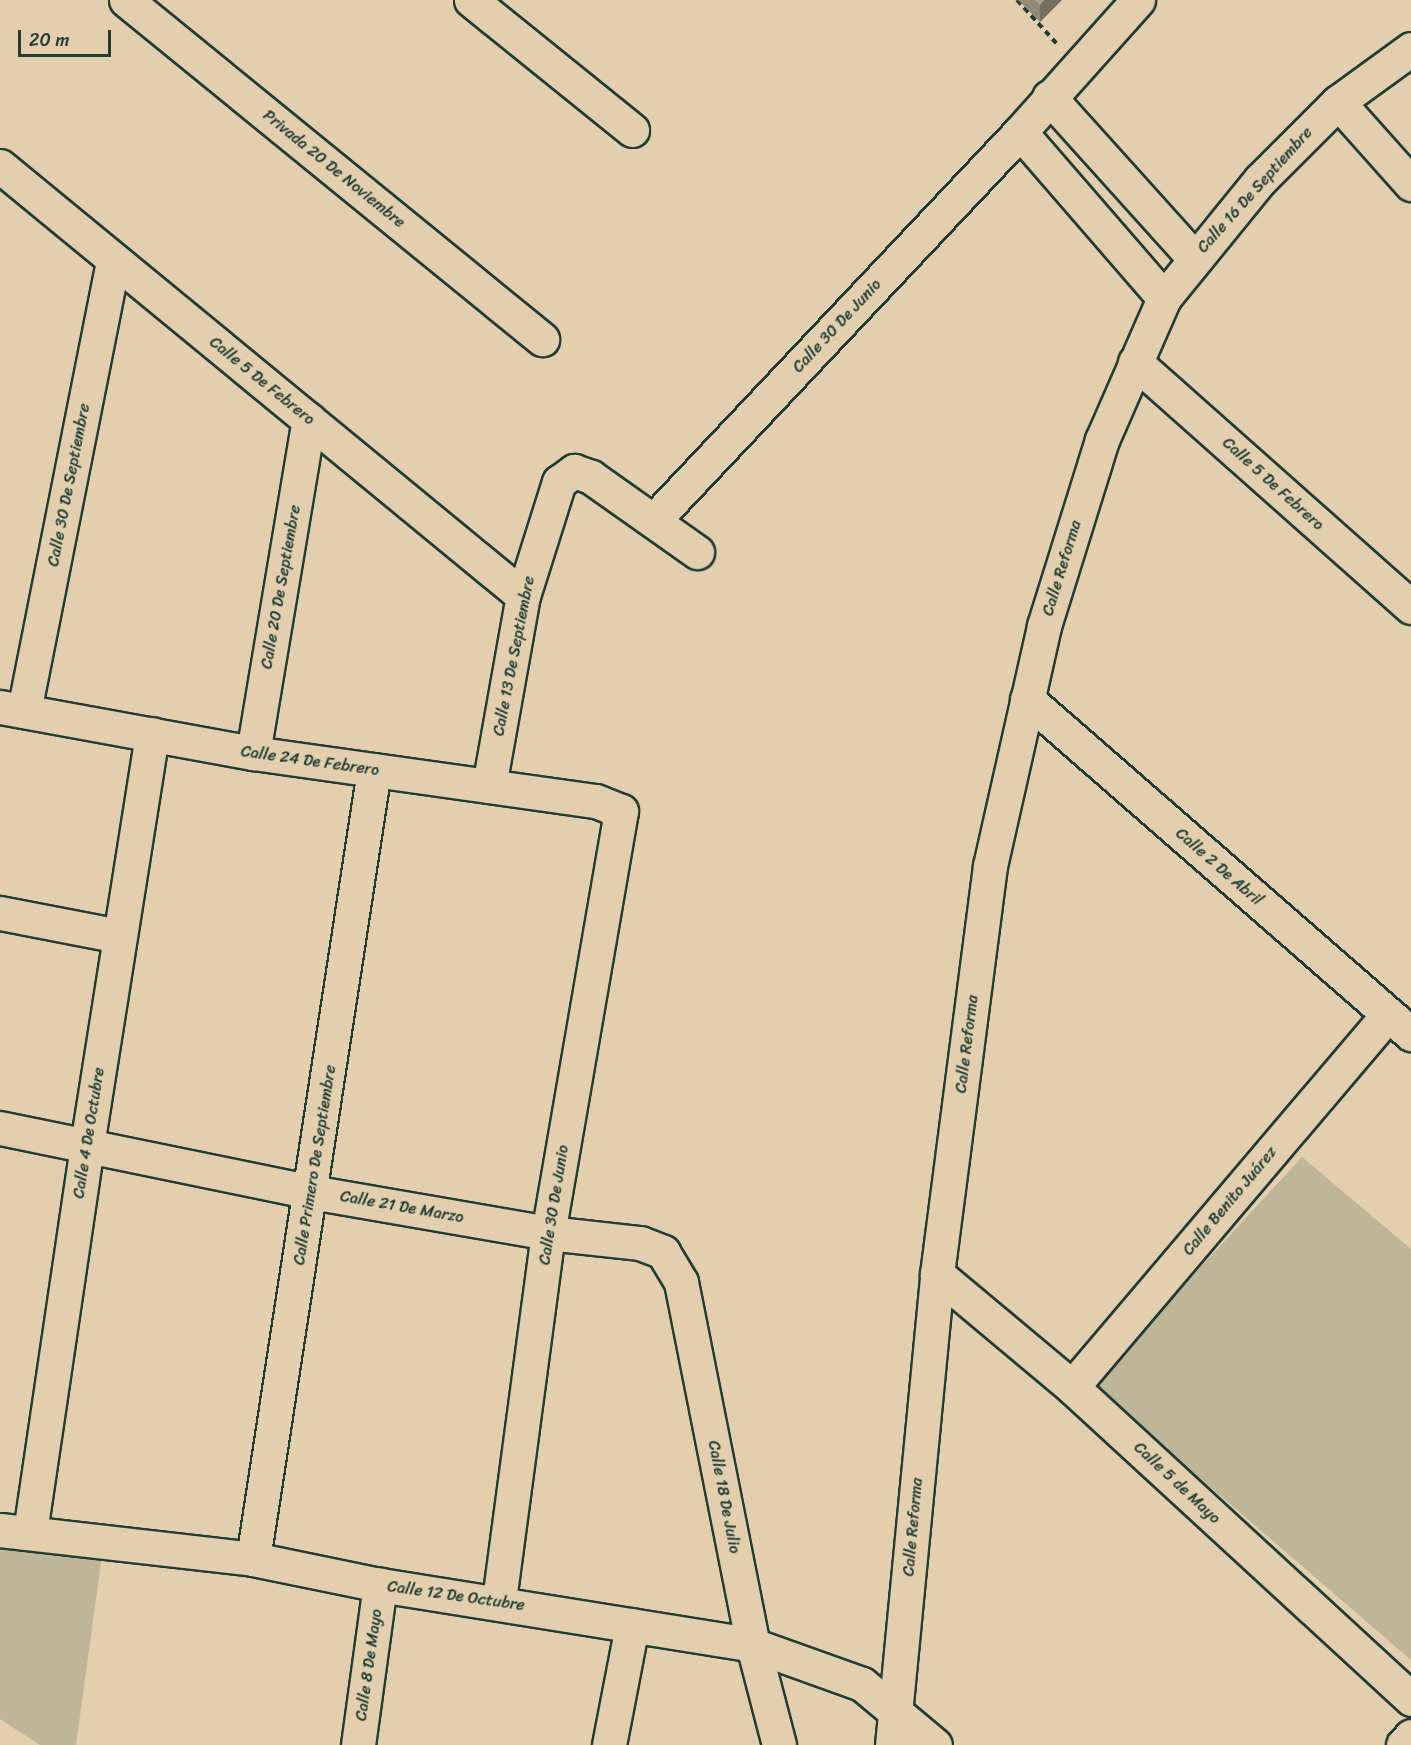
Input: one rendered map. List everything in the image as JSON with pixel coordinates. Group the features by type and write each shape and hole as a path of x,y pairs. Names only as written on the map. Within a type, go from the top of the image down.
{"street":[{"name":"Privada 20 De Noviembre","path":"126,0 542,339"},
{"path":"471,0 632,130"},
{"name":"Calle 30 De Junio","path":"654,520 1020,132 1138,0"},
{"name":"Calle 16 De Septiembre","path":"1135,362 1164,298 1194,258 1260,180 1338,102 1411,49"},
{"path":"1049,98 1194,258"},
{"path":"1338,102 1411,184"},
{"path":"1020,132 1164,298"},
{"name":"Calle 5 De Febrero","path":"0,166 524,596"},
{"name":"Calle 30 De Septiembre","path":"12,709 113,260"},
{"name":"Calle 5 De Febrero","path":"1135,362 1411,607"},
{"name":"Calle Reforma","path":"892,1745 937,1274 990,866 1044,626 1102,440 1135,362"},
{"name":"Calle 20 De Septiembre","path":"253,753 309,420"},
{"name":"Calle 13 De Septiembre","path":"489,786 524,596 559,482 574,471 591,477 697,552"},
{"name":"Calle 2 De Abril","path":"1027,699 1400,1025"},
{"name":"Calle 24 De Febrero","path":"12,709 253,753 596,801 621,811"},
{"name":"Calle 4 De Octubre","path":"15,1531 87,1145 152,734"},
{"name":"Calle Primero De Septiembre","path":"253,1559 374,770"},
{"name":"Calle 30 De Junio","path":"498,1602 548,1233 621,811"},
{"path":"0,913 120,936"},
{"name":"Calle Benito Juárez","path":"1072,1387 1400,1025"},
{"name":"Calle 21 De Marzo","path":"0,1128 311,1192 548,1233 640,1243 663,1252"},
{"name":"Calle 18 De Julio","path":"663,1252 681,1282 753,1645 779,1745"},
{"name":"Calle 5 de Mayo","path":"937,1274 1072,1387 1411,1699"},
{"name":"Calle 12 De Octubre","path":"15,1531 253,1559 380,1585 498,1602 753,1645 862,1684 895,1712"},
{"name":"Calle 8 De Mayo","path":"358,1745 380,1585"},
{"path":"609,1745 632,1625"},
{"path":"895,1712 934,1745"},
{"path":"1403,1745 1411,1736"}],"path":[{"path":"1017,0 1077,67"}],"shaded area":[{"path":"1302,1157 1411,1249 1411,1660 1092,1385"},
{"path":"0,1544 102,1555 76,1745 40,1745 0,1719"}]}
